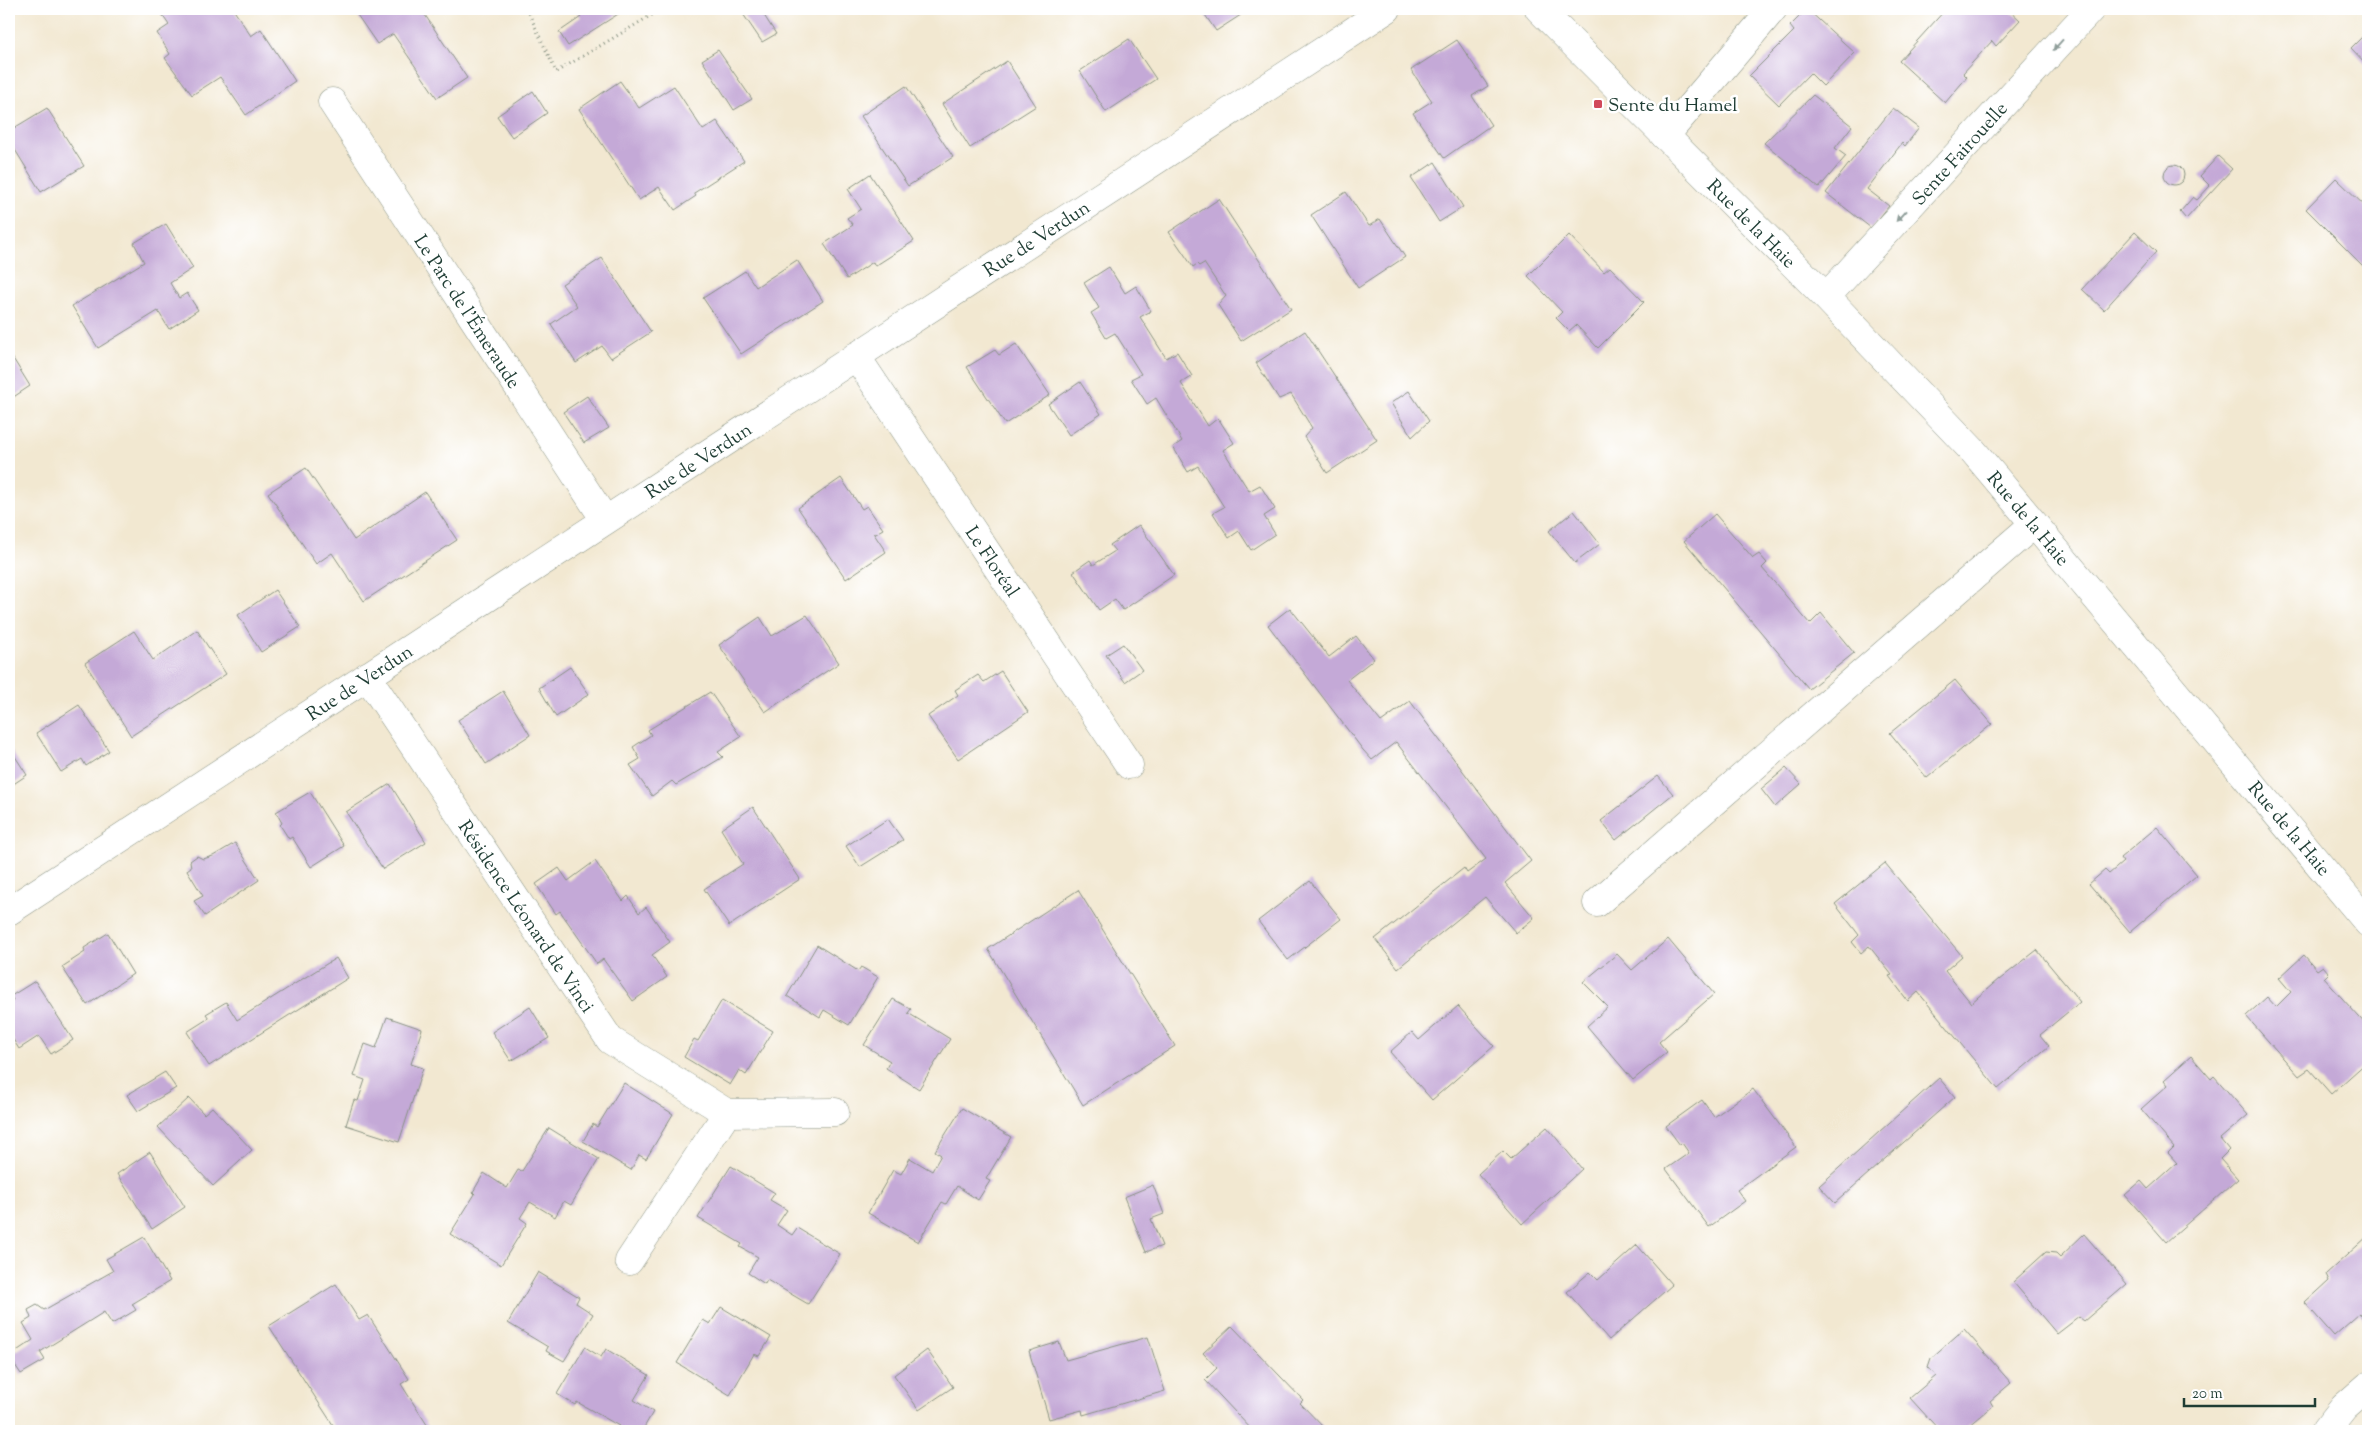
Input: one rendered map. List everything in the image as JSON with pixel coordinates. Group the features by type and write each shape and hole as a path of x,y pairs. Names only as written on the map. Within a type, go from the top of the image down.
{"street":[{"name":"Rue de Verdun","path":"9,911 1387,9"},
{"name":"Rue de la Haie","path":"1539,9 1826,297 1974,452 2368,923"},
{"path":"1665,136 1773,9"},
{"name":"Sente Fairouelle","path":"1826,297 2091,9"},
{"name":"Le Parc de l'Émeraude","path":"332,102 605,520"},
{"name":"Le Floréal","path":"856,356 1129,765"},
{"path":"1597,903 2034,524"},
{"name":"Résidence Léonard de Vinci","path":"367,676 610,1040 727,1113"},
{"path":"630,1261 727,1113 835,1112"},
{"path":"2325,1431 2344,1407 2368,1386"}],"path":[{"path":"527,9 556,72 662,9"}],"building":[{"path":"158,9 233,9 251,36 261,29 295,81 246,115 220,77 192,95 165,58 170,54 157,33 169,25"},
{"path":"353,9 421,9 467,78 437,98 393,34 377,44"},
{"path":"575,9 626,9 568,46 559,32 581,17"},
{"path":"751,9 760,9 776,34 762,42 743,14"},
{"path":"1201,9 1250,9 1216,31"},
{"path":"1807,9 1855,53 1823,86 1810,73 1779,105 1749,76 1794,31 1790,26"},
{"path":"1946,9 2008,9 2020,20 1996,46 1992,41 1963,73 1967,77 1945,103 1899,61"},
{"path":"2368,31 2368,66 2351,48"},
{"path":"1129,39 1156,79 1106,112 1080,71"},
{"path":"1457,40 1488,86 1472,96 1491,125 1444,158 1413,113 1432,101 1411,70"},
{"path":"718,50 752,99 734,110 702,60"},
{"path":"1007,61 1036,106 970,148 942,104"},
{"path":"620,81 639,108 674,86 703,130 717,121 744,161 694,193 696,196 675,210 659,187 639,200 579,109"},
{"path":"906,86 953,157 908,186 861,116"},
{"path":"533,91 547,113 512,137 497,116"},
{"path":"1813,95 1852,126 1835,148 1846,156 1819,188 1764,143"},
{"path":"47,108 84,166 41,192 9,140 9,131"},
{"path":"1893,108 1919,128 1905,146 1902,143 1867,189 1889,206 1871,228 1826,193"},
{"path":"2218,156 2232,169 2186,219 2180,212 2193,197 2197,200 2210,186 2200,176"},
{"path":"1435,162 1463,207 1439,222 1411,178"},
{"path":"2174,165 2181,168 2184,175 2181,182 2174,185 2167,182 2164,175 2167,168"},
{"path":"870,174 914,241 875,266 873,262 847,279 824,244 853,225 847,218 861,209 848,189"},
{"path":"2336,178 2368,209 2368,271 2306,209"},
{"path":"1346,192 1369,226 1380,219 1405,257 1358,288 1311,215"},
{"path":"1219,199 1291,309 1241,341 1218,305 1226,296 1204,263 1193,267 1169,232"},
{"path":"166,224 193,268 170,283 179,298 187,293 198,310 169,329 158,311 98,348 72,306 144,262 134,243"},
{"path":"2135,232 2156,252 2104,310 2082,289"},
{"path":"1569,235 1604,272 1610,267 1644,302 1598,348 1576,325 1569,331 1556,318 1562,312 1528,276"},
{"path":"602,258 651,332 611,358 602,346 576,363 551,324 577,306 562,284"},
{"path":"797,260 823,301 741,354 703,298 745,271 756,287"},
{"path":"1109,267 1125,293 1136,286 1151,311 1140,317 1166,358 1177,352 1192,376 1181,383 1208,426 1218,418 1234,443 1223,450 1249,491 1260,485 1275,509 1264,516 1275,534 1251,550 1239,531 1229,538 1213,513 1224,507 1198,466 1188,472 1173,447 1182,441 1156,398 1147,404 1131,379 1141,374 1115,333 1106,338 1091,313 1099,308 1084,283"},
{"path":"1305,331 1377,440 1327,473 1304,437 1312,428 1291,394 1279,399 1256,363"},
{"path":"1016,344 1050,395 1005,424 967,367 995,350 999,355"},
{"path":"9,352 30,386 9,400"},
{"path":"1080,382 1101,414 1069,435 1048,404"},
{"path":"1409,391 1429,421 1412,437 1391,403"},
{"path":"587,396 609,428 584,443 563,412"},
{"path":"306,468 354,540 425,492 457,540 364,601 332,553 316,564 268,493"},
{"path":"841,478 862,509 867,506 883,529 874,534 886,552 846,579 798,508"},
{"path":"1574,511 1600,544 1575,563 1549,531"},
{"path":"1715,514 1753,558 1759,554 1767,563 1762,568 1810,624 1821,613 1854,653 1809,689 1684,541"},
{"path":"1139,525 1174,575 1123,610 1115,599 1099,610 1073,572 1090,560 1093,565 1115,551 1110,545"},
{"path":"275,590 300,627 261,652 238,615"},
{"path":"1290,608 1329,657 1356,636 1374,659 1347,680 1381,722 1410,701 1531,861 1505,883 1534,918 1516,933 1485,897 1398,968 1375,939 1464,868 1467,873 1486,859 1396,742 1372,760 1363,750 1268,625"},
{"path":"807,615 839,663 765,712 719,645 760,617 772,636"},
{"path":"197,630 226,674 131,736 85,663 134,631 153,660"},
{"path":"1123,644 1142,670 1125,682 1106,655"},
{"path":"570,667 589,694 556,717 539,688"},
{"path":"1001,671 1028,712 958,759 928,716 958,695 955,690 978,675 984,682"},
{"path":"1955,680 1992,724 1927,778 1890,733"},
{"path":"503,691 530,735 486,764 458,720"},
{"path":"710,692 741,737 718,752 723,757 676,785 672,781 652,796 630,765 640,759 633,747 651,735 648,730"},
{"path":"79,705 109,751 86,766 82,759 61,772 36,733"},
{"path":"9,747 27,775 9,787"},
{"path":"1786,768 1801,784 1775,807 1761,789"},
{"path":"1658,776 1673,794 1616,840 1601,821"},
{"path":"390,784 426,842 383,869 346,812"},
{"path":"310,792 344,846 311,867 292,837 289,839 280,825 282,823 276,812"},
{"path":"753,807 800,879 729,926 704,889 743,864 721,829"},
{"path":"888,819 903,840 860,867 846,846"},
{"path":"2157,827 2197,875 2130,932 2089,884 2105,870 2109,874 2123,862 2120,858"},
{"path":"235,843 259,880 205,916 194,901 203,896 187,870 191,867 190,861 197,856 203,859 213,856"},
{"path":"595,861 623,901 628,896 639,913 646,907 670,942 652,955 667,977 633,1001 603,959 597,964 560,911 556,914 536,884 559,868 568,881"},
{"path":"1885,863 1962,956 1945,971 1971,1003 2037,950 2080,1002 2040,1035 2049,1046 1998,1089 1918,992 1908,1001 1889,976 1892,975 1869,946 1861,953 1852,942 1859,935 1835,904"},
{"path":"1310,881 1341,919 1288,960 1258,921"},
{"path":"1078,890 1175,1046 1083,1105 988,949"},
{"path":"108,933 133,974 87,1005 62,967 85,952 84,948"},
{"path":"1668,939 1714,994 1659,1042 1667,1052 1633,1080 1587,1026 1608,1007 1583,982 1617,954 1632,970"},
{"path":"817,945 858,971 861,967 878,977 849,1025 824,1010 820,1017 787,996"},
{"path":"2304,955 2317,970 2323,966 2329,973 2324,978 2368,1027 2368,1061 2331,1094 2309,1069 2299,1076 2246,1016 2267,997 2276,1007 2291,992 2279,978"},
{"path":"336,958 348,978 209,1066 187,1032 209,1018 206,1014 226,1002 237,1020"},
{"path":"35,981 73,1040 51,1054 39,1036 19,1049 9,1033 9,1002 13,1000 11,996"},
{"path":"893,999 911,1009 908,1013 950,1039 919,1089 886,1068 890,1061 864,1045"},
{"path":"722,1000 773,1031 746,1075 739,1070 730,1085 684,1057 694,1039 698,1041"},
{"path":"1458,1006 1494,1046 1432,1100 1390,1052 1412,1032 1419,1040"},
{"path":"530,1007 549,1038 511,1061 492,1032"},
{"path":"387,1017 422,1029 411,1064 423,1068 399,1142 346,1125 354,1100 358,1101 365,1080 354,1076 365,1044 376,1048"},
{"path":"2191,1056 2211,1079 2214,1076 2248,1115 2220,1139 2229,1150 2220,1159 2238,1179 2166,1242 2125,1195 2141,1181 2148,1189 2177,1163 2168,1153 2174,1147 2141,1109 2168,1085 2164,1080"},
{"path":"165,1072 176,1088 138,1111 127,1095"},
{"path":"1939,1078 1955,1097 1835,1203 1819,1186"},
{"path":"624,1083 673,1114 646,1159 639,1155 631,1170 583,1141 593,1124 597,1127"},
{"path":"1753,1089 1796,1147 1737,1190 1745,1201 1709,1227 1666,1169 1689,1153 1682,1143 1680,1145 1666,1126 1702,1100 1714,1117"},
{"path":"189,1098 204,1114 212,1107 252,1150 213,1186 158,1127"},
{"path":"962,1108 1011,1137 986,1179 990,1181 978,1200 957,1186 946,1204 942,1202 918,1242 868,1213 893,1170 901,1174 910,1158 932,1171 941,1155 935,1151"},
{"path":"1547,1127 1582,1169 1522,1224 1478,1174 1503,1151 1511,1159"},
{"path":"549,1128 599,1159 571,1205 564,1201 555,1217 530,1202 520,1218 527,1223 501,1265 450,1234 475,1194 473,1192 484,1173 507,1188 518,1170 522,1171"},
{"path":"150,1152 185,1207 152,1229 117,1174"},
{"path":"731,1166 775,1193 770,1200 787,1210 777,1225 792,1235 797,1228 840,1254 808,1304 767,1280 765,1284 748,1273 758,1257 740,1247 742,1244 698,1218"},
{"path":"1153,1185 1164,1214 1151,1219 1162,1246 1146,1252 1124,1197"},
{"path":"2084,1234 2127,1284 2084,1321 2079,1317 2057,1334 2013,1282 2046,1252 2056,1253 2060,1257"},
{"path":"2368,1236 2368,1316 2364,1319 2359,1314 2334,1336 2305,1303 2329,1281 2326,1274"},
{"path":"144,1237 170,1281 132,1304 136,1310 112,1324 104,1312 40,1352 45,1360 21,1374 9,1356 33,1340 23,1323 31,1318 28,1310 37,1305 44,1310 113,1271 106,1259"},
{"path":"1637,1245 1672,1285 1609,1340 1567,1292 1590,1272 1598,1280"},
{"path":"538,1272 579,1297 576,1303 593,1314 564,1361 546,1351 548,1347 508,1323"},
{"path":"336,1284 359,1320 368,1315 409,1379 401,1384 431,1431 337,1431 269,1326"},
{"path":"721,1307 771,1337 759,1356 754,1354 730,1395 677,1363 703,1320 710,1324"},
{"path":"1232,1326 1303,1400 1300,1403 1327,1431 1253,1431 1205,1380 1217,1368 1203,1353"},
{"path":"1964,1329 2011,1383 1990,1401 1993,1406 1963,1431 1940,1431 1910,1398 1936,1376 1928,1367 1931,1358"},
{"path":"1148,1337 1165,1391 1083,1415 1082,1410 1049,1419 1029,1351 1059,1342 1066,1360"},
{"path":"585,1347 601,1357 606,1349 649,1375 634,1400 653,1412 642,1431 615,1431 619,1426 577,1402 575,1405 557,1394"},
{"path":"927,1350 953,1387 919,1410 894,1375"}],"place":[{"name":"Sente du Hamel","path":"1598,104"}]}
